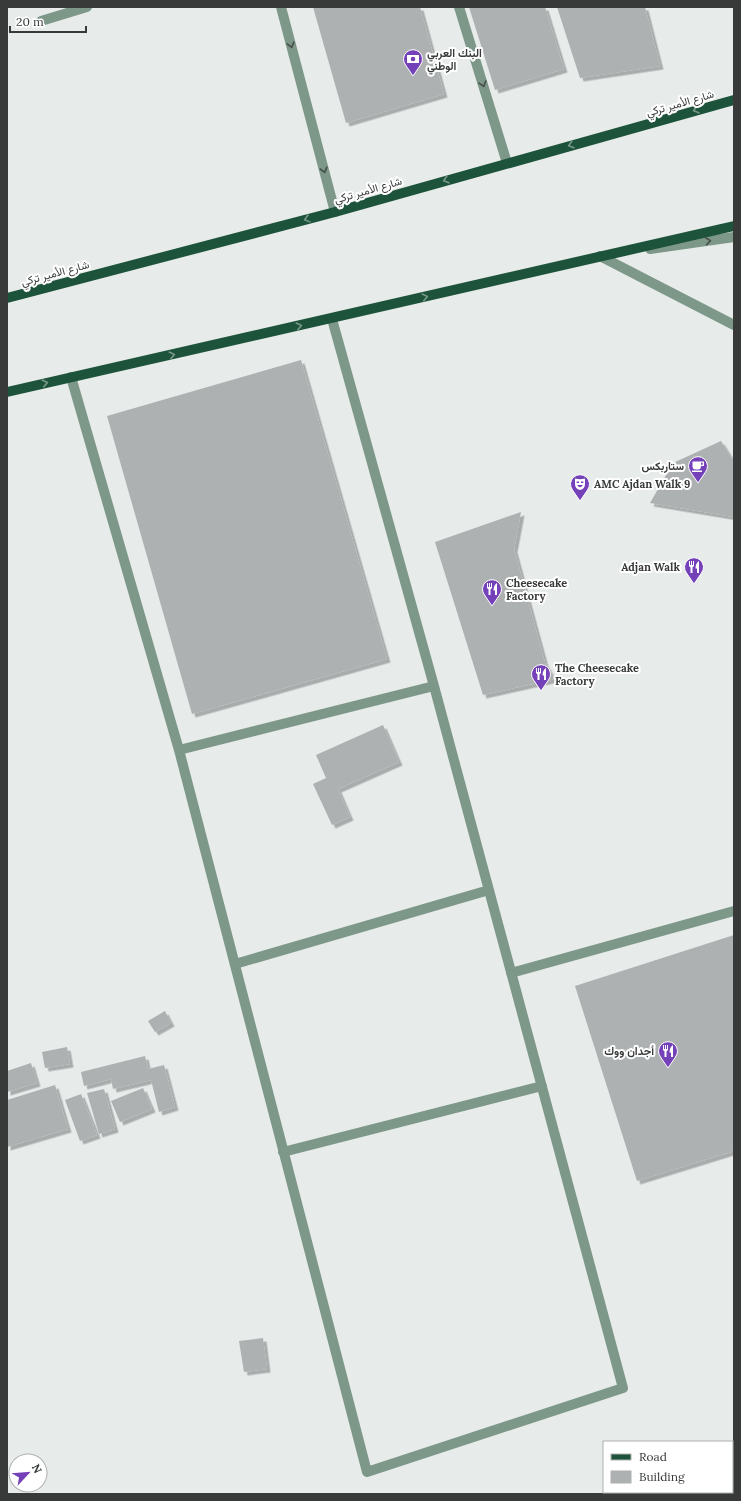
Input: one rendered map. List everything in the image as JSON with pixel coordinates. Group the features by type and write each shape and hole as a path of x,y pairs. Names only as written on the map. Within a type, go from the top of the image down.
{"main road":[{"name":"شارع الأمير تركي","path":"7,298 335,212 734,100"},
{"path":"696,234 734,218"},
{"path":"7,392 734,226"}],"street":[{"path":"41,21 87,7"},
{"path":"281,7 335,212"},
{"path":"459,7 507,163"},
{"path":"600,256 734,238"},
{"path":"600,256 734,325"},
{"path":"71,377 179,750 367,1472 623,1388 434,686 332,319"},
{"path":"179,750 434,686"},
{"path":"235,964 489,890"},
{"path":"511,973 734,911"},
{"path":"284,1152 542,1086"}],"building":[{"path":"313,7 420,7 444,94 346,123"},
{"path":"469,7 545,7 564,69 495,90"},
{"path":"557,7 645,7 660,66 580,78"},
{"path":"301,360 387,659 192,714 107,416"},
{"name":"ستاربكس","path":"721,441 734,462 734,517 650,503 673,463"},
{"name":"Cheesecake Factory","path":"521,512 514,549 545,663 555,679 483,695 435,542"},
{"path":"383,725 399,762 338,789 350,817 332,825 313,784 326,778 316,755"},
{"name":"أجدان ووك","path":"734,935 734,1151 637,1181 575,986"},
{"path":"165,1011 171,1023 155,1032 148,1021"},
{"path":"67,1047 70,1064 45,1068 42,1052"},
{"path":"145,1056 148,1069 164,1065 175,1107 159,1112 151,1080 113,1089 111,1079 84,1086 81,1072"},
{"path":"31,1063 37,1083 7,1092 7,1071"},
{"path":"55,1085 68,1129 7,1147 7,1100"},
{"path":"143,1088 152,1109 120,1122 111,1101"},
{"path":"104,1089 115,1129 99,1134 87,1093"},
{"path":"81,1094 97,1135 80,1141 65,1100"},
{"path":"263,1338 267,1369 244,1372 239,1341"}],"place":[{"name":"البنك العربي الوطني","path":"413,76"},
{"name":"ستاربكس","path":"698,483"},
{"name":"AMC Ajdan Walk 9","path":"580,501"},
{"name":"Adjan Walk","path":"694,584"},
{"name":"Cheesecake Factory","path":"492,606"},
{"name":"The Cheesecake Factory","path":"541,691"},
{"name":"أجدان ووك","path":"668,1068"}]}
